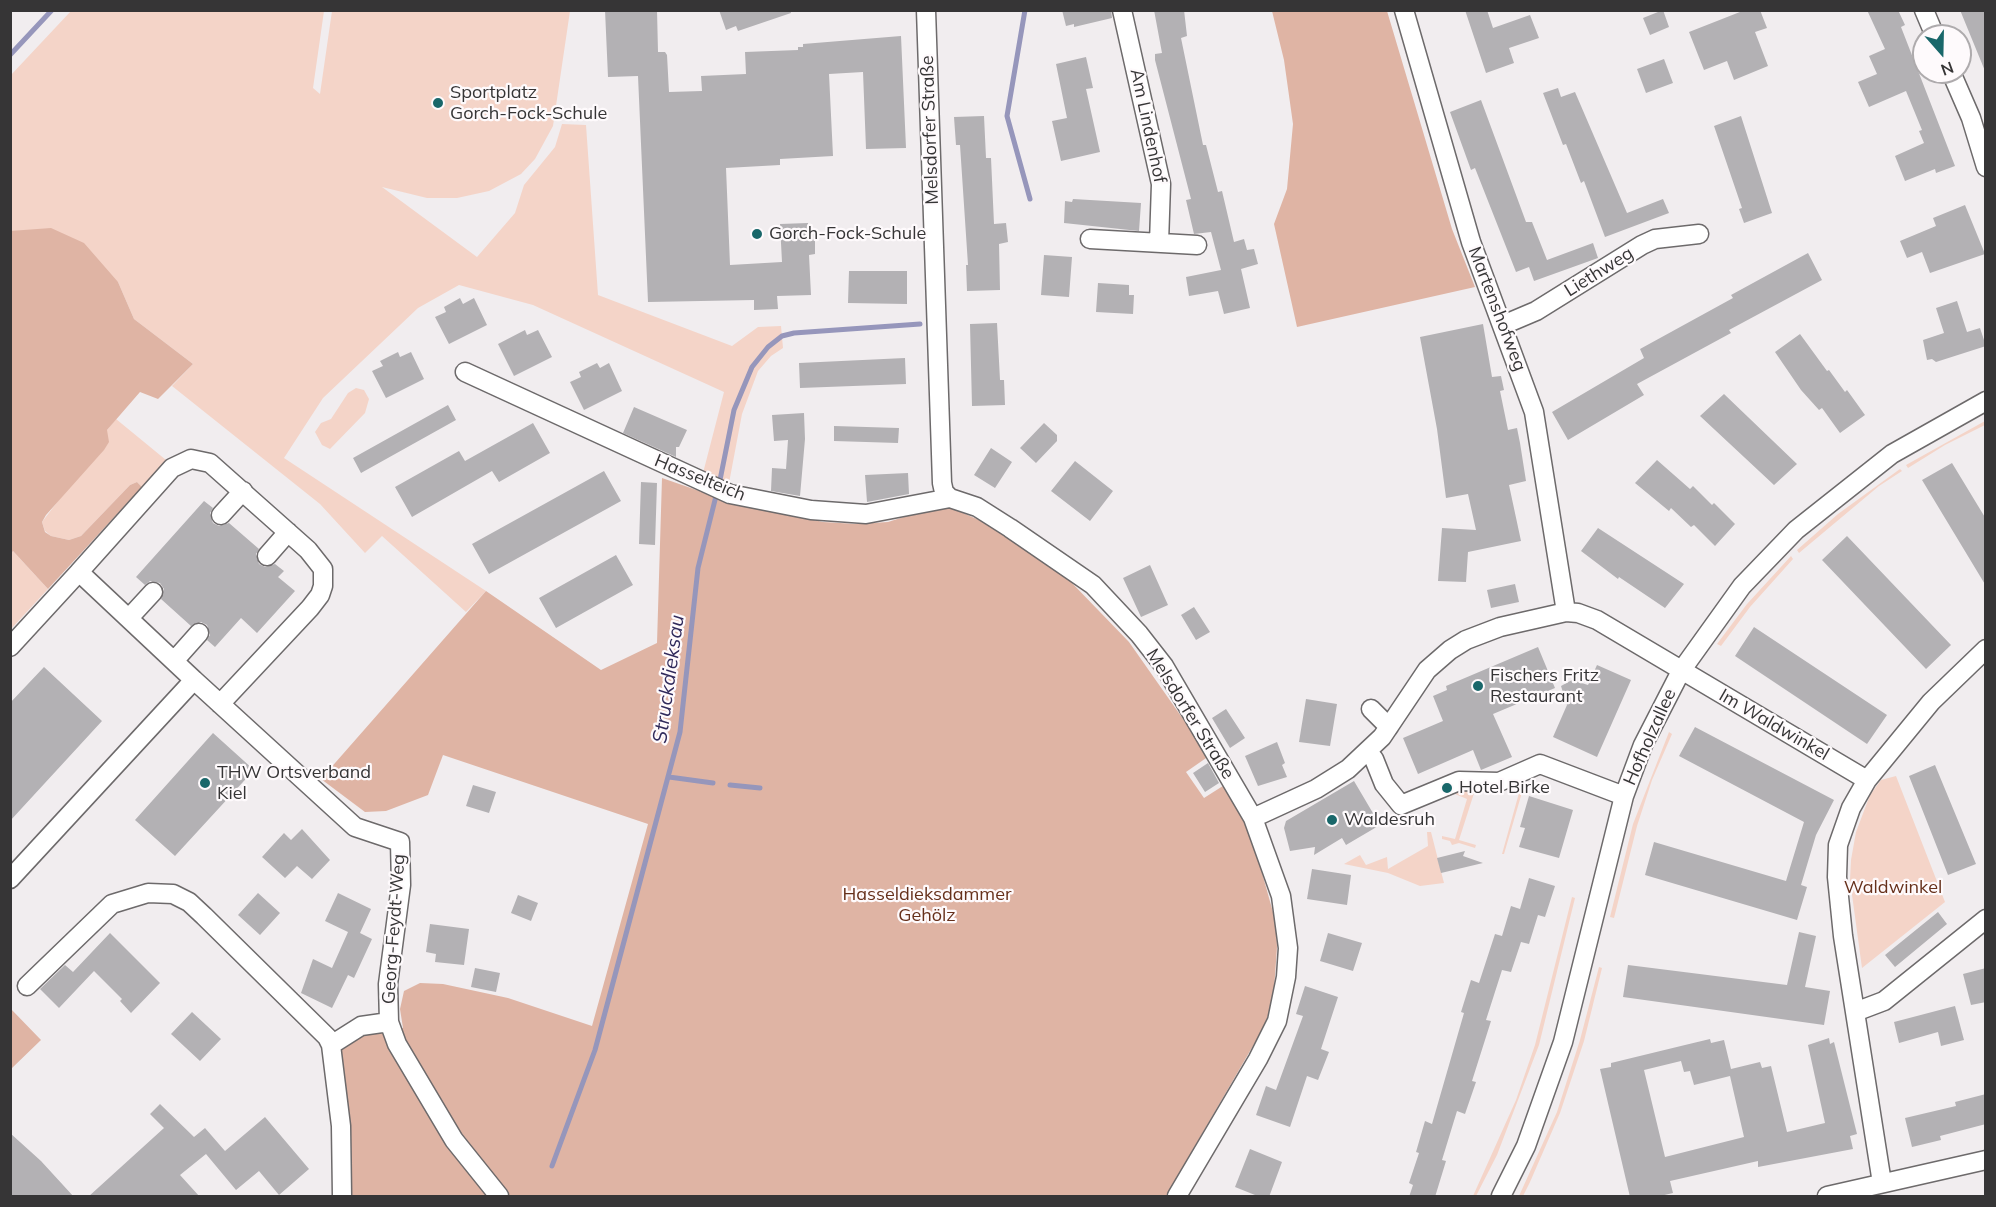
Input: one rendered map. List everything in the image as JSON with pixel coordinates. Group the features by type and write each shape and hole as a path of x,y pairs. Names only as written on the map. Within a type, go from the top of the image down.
{"street":[{"name":"Melsdorfer Straße","path":"926,10 942,483 950,498 977,507 1093,585 1164,666 1253,818 1281,896 1287,922 1287,977 1281,1006 1258,1059 1177,1197"},
{"name":"Am Lindenhof","path":"1122,10 1161,184 1159,243"},
{"name":"Martenshofweg","path":"1404,10 1471,242 1534,412 1566,612"},
{"path":"1924,10 1930,24"},
{"path":"1956,84 1971,118 1986,167"},
{"name":"Liethweg","path":"1503,325 1536,311 1642,245 1655,239 1699,234"},
{"path":"1090,239 1197,245"},
{"name":"Hasselteich","path":"465,372 730,494 790,507 866,514 950,498"},
{"name":"Hofholzallee","path":"1501,1197 1526,1146 1563,1042 1624,796 1643,745 1681,671 1742,586 1796,530 1892,454 1986,401"},
{"path":"10,647 172,468 181,462 201,459 210,463 320,563 324,578 323,586 310,608 220,704 79,572"},
{"path":"221,515 243,491"},
{"path":"267,556 288,532"},
{"path":"129,618 153,592"},
{"path":"1253,818 1332,781 1371,748 1389,728 1427,670 1450,650 1466,640 1500,627 1566,612 1578,613 1597,620 1681,671"},
{"path":"174,661 199,633"},
{"path":"1882,1183 1839,902 1837,860 1844,826 1867,780 1931,702 1986,649"},
{"name":"Im Waldwinkel","path":"1681,671 1867,780"},
{"path":"10,879 194,680"},
{"name":"Georg-Feydt-Weg","path":"220,704 355,827 400,842 402,885 388,984 389,1022 398,1044 454,1140 499,1197"},
{"path":"1371,709 1389,728"},
{"path":"1371,748 1384,784 1404,806 1459,781 1499,782 1540,764 1624,796"},
{"path":"27,986 112,904 148,893 173,894 189,902 319,1029 331,1045 341,1126 342,1197"},
{"path":"1855,1012 1884,1001 1986,919"},
{"path":"331,1045 361,1026 389,1022"},
{"path":"1827,1197 1986,1160"}],"green space":[{"path":"71,11 324,11 313,88 320,94 332,11 570,11 553,126 535,159 521,174 489,191 457,198 427,198 382,187 477,257 515,213 524,185 555,147 562,124 586,125 598,295 732,346 758,327 781,326 783,348 771,356 758,371 742,414 729,483 703,473 724,392 533,305 459,285 418,308 323,398 284,458 486,591 466,612 382,536 365,553 320,504 172,386 193,364 134,319 118,282 11,231 10,76"},
{"path":"1272,11 1387,11 1452,229 1475,287 1297,327 1274,224 1287,189 1293,124 1284,60"},
{"path":"51,228 84,243 118,282 134,319 193,364 158,399 140,392 107,430 109,442 104,450 46,515 42,522 45,532 51,536 69,540 81,536 130,485 137,482 142,487 48,589 13,551 11,553 10,231"},
{"path":"356,388 364,390 369,399 365,413 330,449 322,445 315,432 321,423 331,419 348,393"},
{"path":"116,419 166,460 142,487 137,482 130,485 81,536 69,540 51,536 45,531 42,522 68,488 103,450 107,430"},
{"path":"1985,421 1985,425 1945,445 1908,468 1906,465"},
{"path":"1900,469 1902,471 1879,486 1799,553 1797,550 1838,514"},
{"name":"Hasseldieksdammer Gehölz","path":"662,478 731,502 823,522 857,524 888,522 926,510 952,508 1008,533 1070,581 1129,642 1209,756 1186,772 1204,798 1226,784 1247,819 1276,923 1277,947 1273,1004 1261,1032 1166,1196 348,1196 337,1055 347,1044 365,1033 386,1033 403,1028 400,1009 404,991 420,983 443,984 508,998 592,1026 648,824 443,755 428,795 386,811 365,812 321,779 486,591 601,670 657,643"},
{"path":"12,550 48,589 11,629 10,553"},
{"path":"1791,556 1793,559 1750,607 1721,646 1717,644 1747,604"},
{"path":"1669,732 1672,734 1652,780 1637,826 1614,918 1610,917 1633,824"},
{"name":"Waldwinkel","path":"1896,776 1945,902 1862,968 1850,880 1851,860 1856,832 1870,795 1881,780"},
{"path":"1474,785 1489,790 1476,787 1459,840 1476,845 1475,848 1459,843 1452,845 1450,841 1442,839 1442,836 1455,839 1467,799 1455,794"},
{"path":"1509,785 1523,789 1504,854 1502,854 1519,793 1506,789"},
{"path":"1427,832 1431,832 1444,883 1420,886 1388,873 1344,864 1360,855 1366,865 1387,857 1388,869 1428,846"},
{"path":"1572,897 1575,898 1539,1045 1497,1155 1476,1196 1473,1196 1516,1100 1535,1045"},
{"path":"1599,967 1602,968 1584,1041 1560,1113 1530,1182 1523,1196 1519,1196 1557,1112 1580,1040"},
{"path":"11,1009 41,1040 11,1069"}],"building":[{"path":"605,10 657,10 658,52 665,52 667,55 669,92 702,91 701,76 746,74 745,52 798,50 798,47 803,47 803,44 901,36 906,148 866,149 863,72 829,74 833,156 780,159 780,165 726,168 730,265 782,262 780,224 808,223 808,234 815,234 815,254 809,255 811,295 777,296 778,309 754,310 754,300 648,302 638,76 608,77"},
{"path":"719,10 790,10 791,13 738,31 736,26 726,30"},
{"path":"1062,10 1111,10 1112,18 1074,27 1074,24 1066,26"},
{"path":"1154,10 1184,10 1187,36 1181,38 1203,145 1206,145 1218,192 1222,191 1234,242 1244,239 1247,250 1254,249 1258,264 1241,269 1250,308 1224,314 1218,291 1189,296 1186,277 1221,270 1211,232 1194,234 1186,200 1191,199 1155,60 1155,54 1162,53"},
{"path":"1465,10 1487,10 1493,28 1530,15 1539,38 1509,48 1514,63 1486,73"},
{"path":"1663,10 1669,27 1650,35 1643,18"},
{"path":"1745,10 1760,10 1767,28 1755,32 1768,66 1734,80 1727,61 1704,70 1689,32"},
{"path":"1867,10 1898,10 1905,25 1901,27 1912,55 1912,84 1923,84 1955,166 1936,173 1935,169 1905,181 1895,156 1924,143 1919,131 1922,130 1906,91 1869,107 1858,82 1877,74 1869,56 1885,49"},
{"path":"1960,10 1986,10 1986,71 1972,39 1972,24 1966,24"},
{"path":"1086,57 1093,88 1086,89 1100,152 1061,161 1052,121 1067,118 1056,64"},
{"path":"1664,59 1673,83 1646,93 1637,69"},
{"path":"1558,88 1561,97 1575,92 1627,213 1663,199 1669,213 1605,237 1584,181 1581,183 1566,144 1563,145 1543,93"},
{"path":"1481,100 1526,222 1532,222 1547,260 1593,243 1598,258 1534,281 1529,267 1516,272 1475,168 1471,170 1450,112"},
{"path":"984,116 986,158 991,158 994,224 1006,223 1008,242 999,244 1000,290 967,291 966,265 968,265 960,145 956,145 954,117"},
{"path":"1741,116 1772,213 1744,223 1739,209 1742,208 1714,126"},
{"path":"1073,199 1141,203 1139,231 1064,223 1065,201 1072,202"},
{"path":"1965,205 1985,254 1930,273 1922,252 1907,258 1900,241 1936,226 1933,218"},
{"path":"1808,253 1822,280 1729,330 1731,333 1637,384 1644,395 1568,440 1552,412 1644,358 1640,349 1733,298 1731,295"},
{"path":"1044,255 1072,257 1069,297 1041,295"},
{"path":"849,271 907,271 907,304 848,303"},
{"path":"1098,283 1129,285 1129,295 1134,295 1133,314 1096,312"},
{"path":"460,298 463,304 474,298 487,325 449,344 435,317 446,312 444,307"},
{"path":"1957,301 1967,332 1980,328 1986,346 1936,362 1932,359 1927,360 1923,340 1944,333 1936,308"},
{"path":"997,323 1000,380 1004,380 1005,405 972,406 970,324"},
{"path":"1483,324 1492,377 1501,376 1504,390 1500,391 1508,430 1517,428 1520,443 1526,481 1509,485 1521,541 1468,552 1466,582 1438,581 1442,528 1476,530 1468,494 1446,498 1437,429 1420,337"},
{"path":"525,330 527,335 538,330 552,357 514,376 498,344"},
{"path":"1800,334 1827,371 1829,370 1845,392 1847,390 1865,415 1840,433 1822,408 1819,410 1801,390 1775,352"},
{"path":"398,352 400,357 411,352 424,379 386,398 372,371 383,366 380,361"},
{"path":"905,358 906,384 800,388 799,363"},
{"path":"597,363 600,368 609,363 622,391 584,410 570,382 581,377 579,372"},
{"path":"1724,394 1797,464 1774,485 1700,416"},
{"path":"448,405 456,420 361,473 353,458"},
{"path":"634,407 687,430 679,447 676,447 676,457 623,433"},
{"path":"804,413 805,439 800,496 771,491 772,468 786,469 788,440 774,441 772,415"},
{"path":"533,423 550,453 499,482 492,471 412,517 395,487 459,451 465,461"},
{"path":"1044,423 1057,435 1057,441 1036,463 1020,448"},
{"path":"834,426 899,428 898,443 834,441"},
{"path":"991,448 1012,462 995,488 974,475"},
{"path":"1657,460 1690,489 1693,486 1712,505 1714,503 1735,524 1715,546 1694,525 1691,527 1671,508 1669,511 1635,483"},
{"path":"1075,461 1113,491 1090,521 1051,491"},
{"path":"1952,463 1986,519 1986,586 1922,480"},
{"path":"604,471 621,501 489,574 472,544"},
{"path":"908,473 909,494 867,502 865,475"},
{"path":"641,482 657,483 655,545 639,544"},
{"path":"204,501 213,508 210,513 213,523 219,526 229,523 259,549 256,554 259,564 265,567 275,564 284,571 278,577 295,591 257,633 241,618 215,647 207,640 210,635 207,625 201,622 191,626 161,599 164,589 160,583 150,581 145,585 136,577"},
{"path":"1598,528 1684,584 1665,608 1619,577 1618,579 1581,551"},
{"path":"1847,536 1951,645 1926,669 1822,560"},
{"path":"616,555 633,585 556,628 539,598"},
{"path":"1150,565 1168,605 1141,617 1123,578"},
{"path":"1515,584 1519,602 1491,608 1487,590"},
{"path":"1194,607 1210,632 1196,640 1181,615"},
{"path":"1754,627 1887,715 1867,744 1735,656"},
{"path":"1538,647 1555,688 1493,714 1512,757 1481,770 1473,750 1418,774 1403,738 1443,721 1433,696 1447,690 1446,686"},
{"path":"1597,665 1631,680 1597,757 1553,737 1567,705 1561,686 1572,680 1588,685"},
{"path":"44,667 102,721 10,821 10,703"},
{"path":"1306,699 1337,704 1330,746 1299,742"},
{"path":"1226,709 1245,738 1230,748 1212,718"},
{"path":"1695,727 1834,800 1816,835 1801,885 1807,887 1797,920 1645,875 1654,842 1786,881 1804,822 1679,756"},
{"name":"THW Ortsverband Kiel","path":"213,733 254,770 175,856 135,820"},
{"path":"1277,742 1285,763 1282,765 1287,777 1258,786 1245,756"},
{"path":"1208,763 1219,783 1205,792 1193,773"},
{"path":"1935,765 1976,864 1948,875 1909,776"},
{"name":"Waldesruh","path":"1354,781 1380,825 1346,845 1342,838 1314,855 1315,847 1290,851 1284,828 1286,821"},
{"path":"473,785 496,792 489,813 466,806"},
{"path":"1529,796 1573,810 1559,858 1519,847 1525,828 1520,827"},
{"path":"302,829 330,860 312,879 297,866 285,878 262,857 284,833 291,840"},
{"path":"1465,851 1463,856 1483,863 1441,873 1437,858"},
{"path":"1312,869 1351,875 1347,905 1307,899"},
{"path":"1529,878 1555,886 1545,917 1538,915 1529,944 1521,942 1511,972 1502,970 1486,1020 1491,1021 1472,1081 1476,1082 1465,1114 1457,1111 1442,1160 1446,1161 1435,1197 1409,1197 1413,1185 1409,1183 1419,1153 1416,1152 1425,1121 1432,1124 1464,1013 1461,1012 1471,980 1479,983 1495,934 1502,936 1511,906 1520,909"},
{"path":"258,893 280,913 260,935 238,915"},
{"path":"338,893 371,909 360,933 372,939 354,978 348,975 332,1008 301,993 313,959 332,968 348,932 325,921"},
{"path":"518,895 538,903 531,921 511,913"},
{"path":"1938,912 1947,924 1895,967 1885,955"},
{"path":"430,924 469,929 464,965 435,962 436,954 426,952"},
{"path":"1799,932 1816,936 1805,987 1830,991 1824,1025 1623,997 1628,965 1787,985"},
{"path":"110,933 160,983 131,1013 120,1001 122,999 94,971 59,1008 40,989 65,965 73,972"},
{"path":"1328,933 1362,943 1353,971 1320,961"},
{"path":"475,968 500,973 496,992 471,987"},
{"path":"1986,968 1986,1002 1971,1005 1963,974"},
{"path":"1305,986 1338,997 1321,1049 1329,1052 1318,1080 1307,1076 1290,1127 1256,1115 1266,1086 1276,1090 1303,1016 1296,1014"},
{"path":"1955,1006 1964,1040 1941,1046 1938,1032 1899,1043 1894,1022"},
{"path":"192,1012 221,1039 200,1061 171,1034"},
{"path":"1829,1038 1830,1044 1834,1042 1857,1134 1850,1136 1853,1149 1758,1167 1758,1161 1670,1181 1673,1193 1656,1197 1630,1197 1600,1069 1611,1067 1611,1063 1710,1039 1711,1043 1724,1040 1731,1069 1760,1062 1762,1068 1771,1066 1787,1132 1825,1123 1808,1045","holes":["1681,1061 1684,1072 1690,1071 1694,1085 1730,1076 1744,1137 1665,1157 1644,1070"]},
{"path":"1986,1094 1986,1124 1940,1136 1941,1140 1912,1147 1905,1118 1956,1106 1955,1102"},
{"path":"160,1104 194,1137 205,1128 225,1151 265,1117 309,1169 279,1195 259,1171 236,1190 206,1154 180,1175 200,1197 88,1197 164,1128 150,1114"},
{"path":"10,1133 41,1161 74,1197 10,1197"},
{"path":"1250,1149 1282,1162 1269,1197 1260,1197 1235,1187"}],"waterway":[{"path":"10,55 52,10"},
{"name":"Struckdieksau","path":"1025,10 1007,116 1030,199"},
{"name":"Struckdieksau","path":"552,1166 595,1050 680,732 698,568 720,480 734,410 752,367 768,347 782,336 794,333 920,324"},
{"path":"669,777 713,783"},
{"path":"730,785 760,788"}],"place":[{"name":"Sportplatz Gorch-Fock-Schule","path":"438,103"},
{"name":"Gorch-Fock-Schule","path":"757,234"},
{"name":"Fischers Fritz Restaurant","path":"1478,686"},
{"name":"THW Ortsverband Kiel","path":"205,783"},
{"name":"Hotel Birke","path":"1447,788"},
{"name":"Waldesruh","path":"1332,820"}]}
